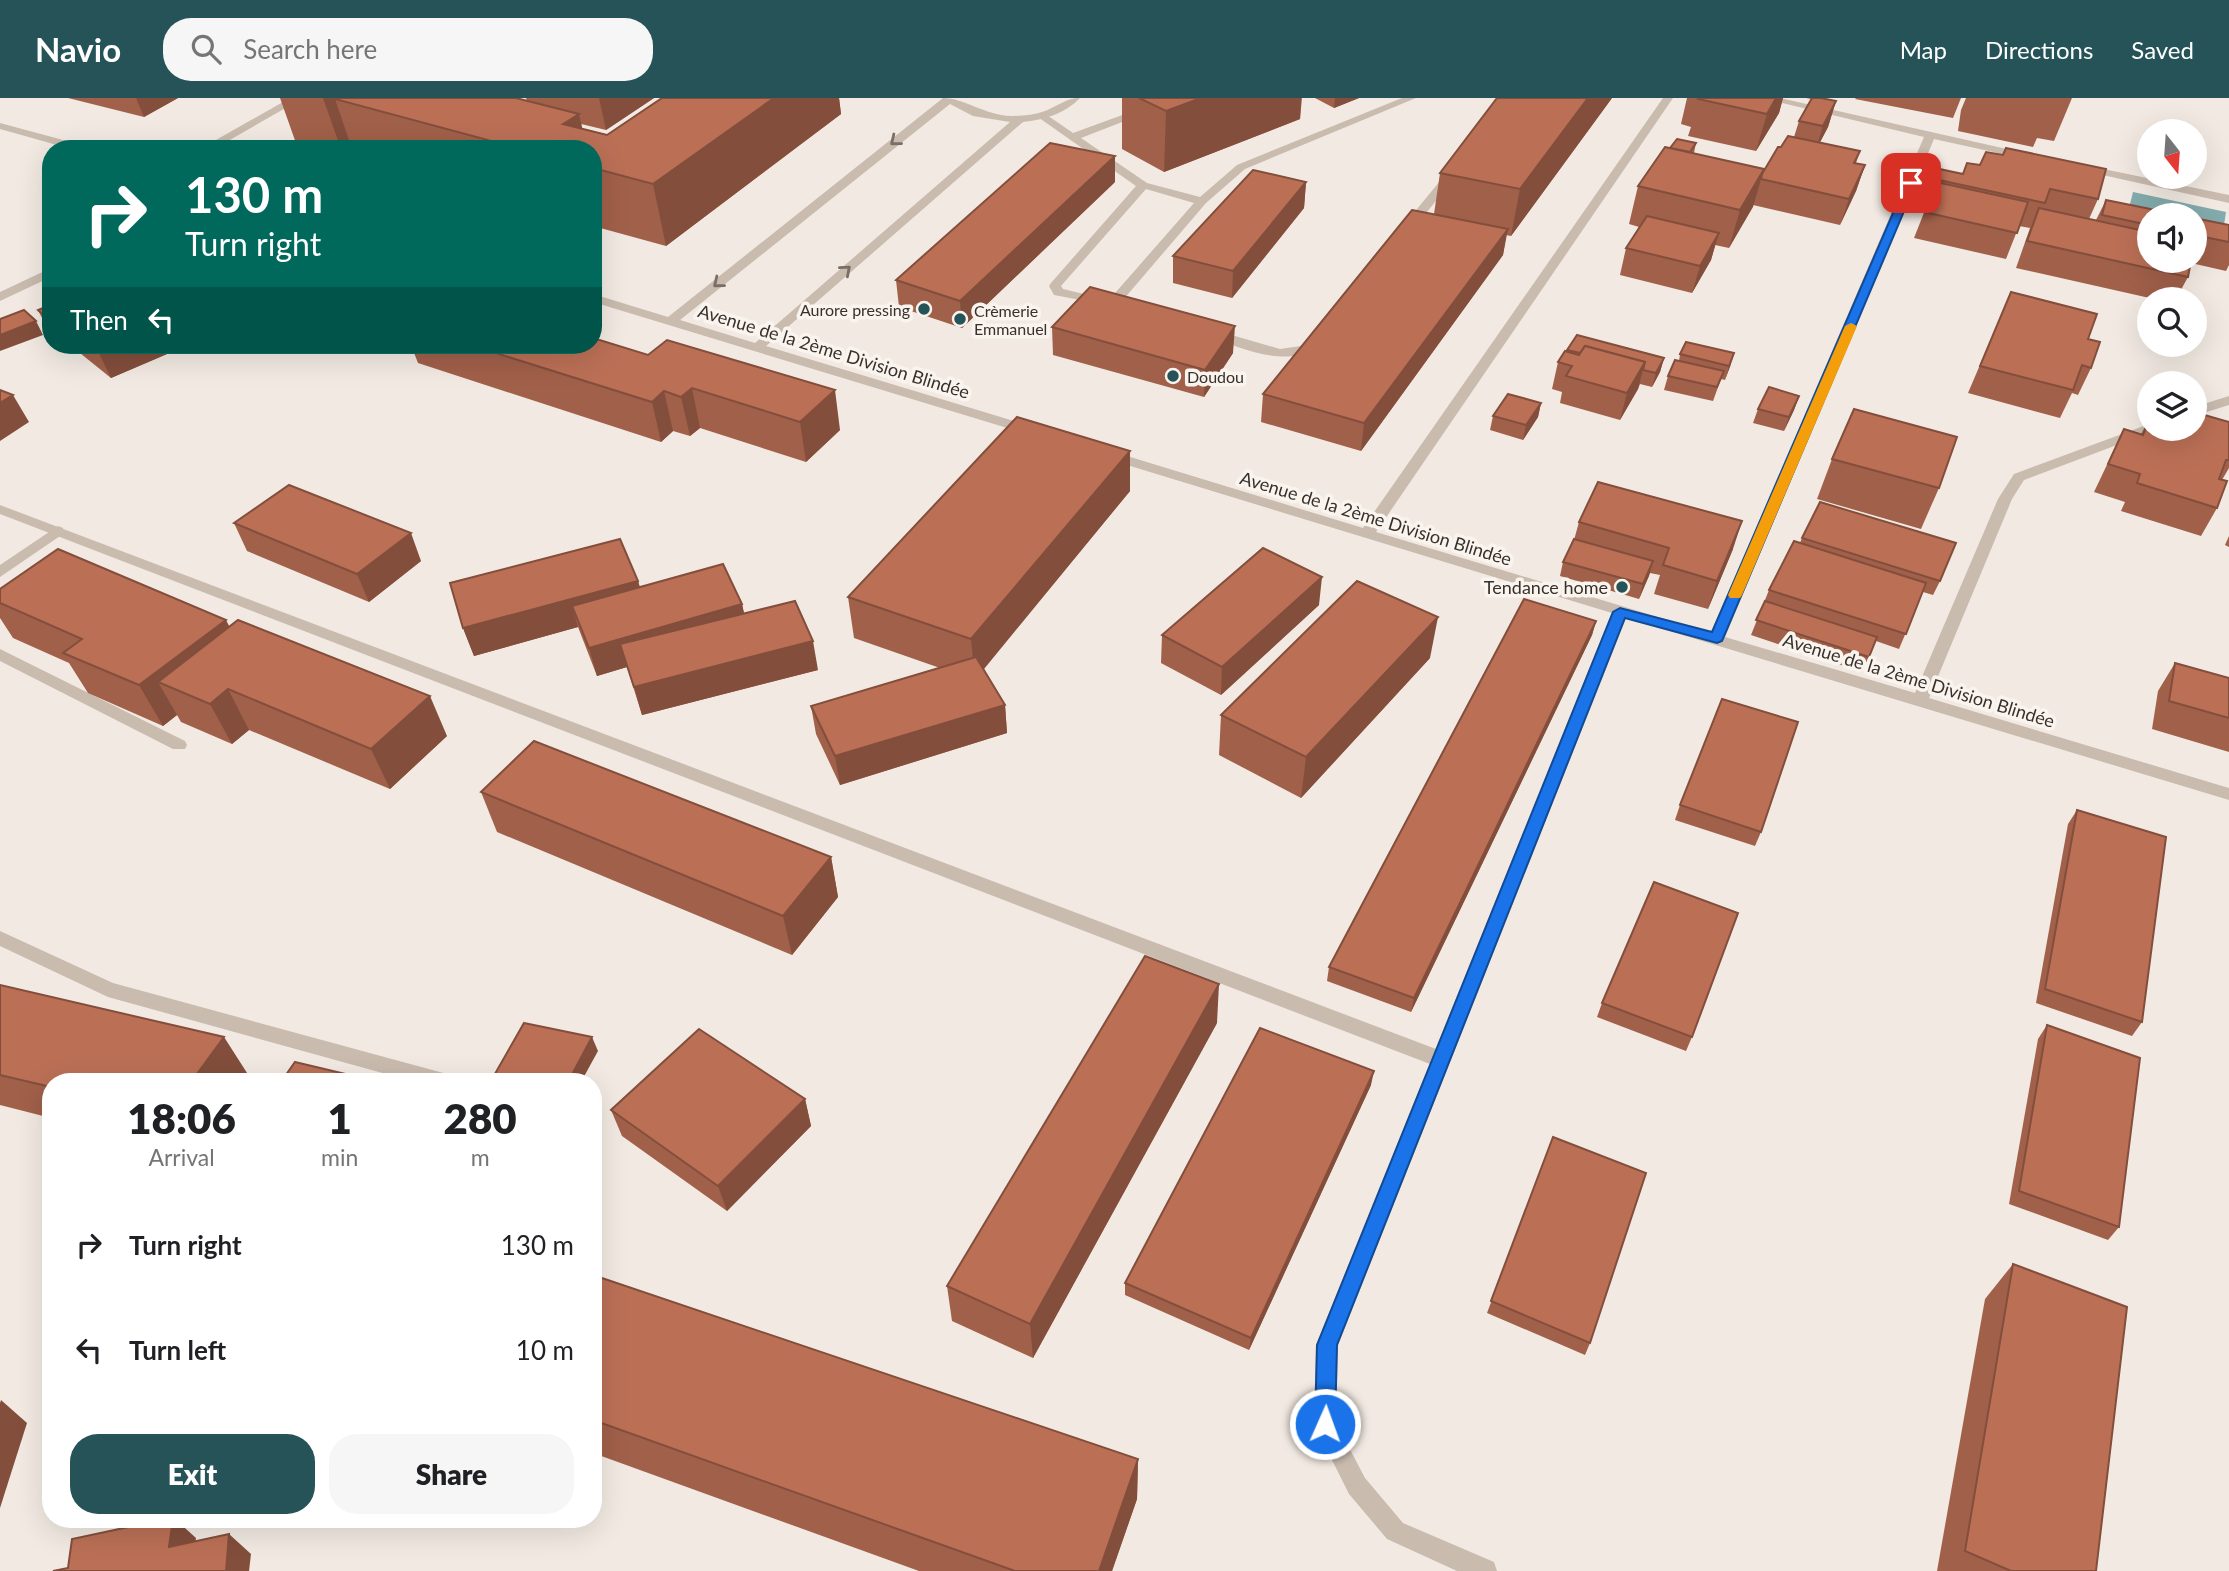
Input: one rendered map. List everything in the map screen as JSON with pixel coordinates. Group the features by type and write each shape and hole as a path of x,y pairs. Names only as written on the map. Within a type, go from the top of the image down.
{"street":[{"path":"221,140 298,98"},
{"path":"671,321 948,98 976,114 1021,118 1056,110 1075,98"},
{"path":"1072,137 1179,98"},
{"path":"1113,304 1202,201 1241,167 1411,98"},
{"path":"1366,535 1668,98"},
{"path":"1766,98 2039,159"},
{"path":"1040,115 1143,185 1202,201"},
{"path":"758,347 1021,118"},
{"path":"0,126 52,140"},
{"path":"1717,638 1930,136"},
{"path":"1399,239 1461,163"},
{"path":"2066,165 2229,199"},
{"path":"1126,308 1054,289 1143,185"},
{"path":"0,297 42,276"},
{"name":"Avenue de la 2ème Division Blindée","path":"602,301 1049,437"},
{"path":"1204,331 1282,354 1300,353 1310,346 1328,325"},
{"path":"2207,408 2229,400"},
{"path":"1920,700 2005,499 2019,477 2137,433"},
{"name":"Avenue de la 2ème Division Blindée","path":"1088,449 2229,794"},
{"path":"0,509 1442,1060"},
{"path":"0,572 58,531"},
{"path":"1485,1571 1395,1531 1357,1486 1325,1424 1327,1345 1620,612"},
{"path":"0,654 179,744"},
{"path":"0,938 108,989 414,1073"}],"water":[{"path":"2133,192 2184,203 2137,203 2137,220 2125,224"},
{"path":"2207,208 2226,212 2221,244 2207,241"}],"building":[{"path":"516,98 579,114 563,124 607,135 662,98 774,98 653,184 602,170 602,140 488,140 335,99"},
{"path":"1139,98 1201,98 1166,111"},
{"path":"1497,98 1588,98 1520,189 1440,173"},
{"path":"1699,98 1776,98 1767,114"},
{"path":"1812,98 1836,101 1823,126 1799,121"},
{"path":"1788,136 1860,151 1854,163 1865,165 1849,199 1761,179 1778,147 1781,147"},
{"path":"1677,139 1696,143 1690,152 1670,148"},
{"path":"1050,143 1115,156 960,301 896,280"},
{"path":"1665,147 1764,169 1740,210 1638,186"},
{"path":"2006,148 2106,169 2098,199 2050,189 2045,203 1925,177 1930,167 1963,174 1967,163 1980,165 1986,152 2003,155"},
{"path":"1253,170 1306,182 1233,271 1173,256"},
{"path":"1936,182 2028,202 2017,233 1924,212"},
{"path":"2106,200 2137,206 2137,222 2102,215"},
{"path":"2039,208 2137,229 2137,266 2027,241"},
{"path":"1412,210 1508,229 1364,423 1263,394"},
{"path":"1647,216 1719,233 1700,266 1626,248"},
{"path":"2207,221 2229,225 2229,242 2207,238"},
{"path":"2170,273 2189,273 2188,277"},
{"path":"1090,287 1235,326 1205,370 1052,327"},
{"path":"2011,292 2097,314 2088,339 2100,342 2091,368 2082,365 2073,390 1980,366"},
{"path":"24,310 36,321 0,335 0,319"},
{"path":"1577,335 1664,358 1656,373 1643,370 1645,362 1585,346 1580,353 1567,350"},
{"path":"667,340 835,390 800,422 692,388 681,397 664,391 652,402 499,354 602,354 602,341 648,355"},
{"path":"1686,342 1734,353 1729,366 1680,354"},
{"path":"1585,346 1645,362 1627,393 1566,376 1572,366 1558,362 1565,351 1579,355"},
{"path":"1675,360 1724,371 1717,387 1668,376"},
{"path":"1769,387 1799,396 1789,417 1758,409"},
{"path":"0,390 13,395 0,403"},
{"path":"1508,394 1541,403 1526,425 1493,416"},
{"path":"1854,409 1957,437 1939,488 1832,459"},
{"path":"2207,416 2229,422 2229,460 2226,460 2219,479 2227,481 2217,508 2137,483 2140,474 2108,464 2124,429 2137,433 2137,441 2207,441"},
{"path":"1017,417 1130,451 971,639 848,597"},
{"path":"1598,482 1742,521 1717,581 1663,565 1669,548 1579,522"},
{"path":"289,485 411,533 357,574 234,523"},
{"path":"1820,502 1956,543 1940,581 1802,538"},
{"path":"620,539 638,581 463,628 450,583"},
{"path":"1574,539 1653,561 1643,584 1563,562"},
{"path":"1794,541 1926,583 1906,634 1769,590"},
{"path":"1263,548 1322,577 1222,667 1162,635"},
{"path":"58,549 226,620 139,685 63,653 82,639 0,603 0,589"},
{"path":"723,564 742,604 589,648 572,606"},
{"path":"1357,581 1438,617 1306,757 1221,715"},
{"path":"1524,599 1596,621 1414,998 1329,967"},
{"path":"795,601 813,641 634,687 620,644"},
{"path":"1765,601 1877,637 1869,657 1756,620"},
{"path":"238,620 430,696 371,749 228,689 210,704 158,682"},
{"path":"976,657 1005,705 835,756 811,706"},
{"path":"2175,663 2229,678 2229,718 2169,701"},
{"path":"1722,699 1798,722 1761,832 1680,805"},
{"path":"534,741 831,857 783,916 481,792"},
{"path":"2077,810 2166,837 2142,1022 2045,989"},
{"path":"1654,882 1738,913 1692,1037 1602,1003"},
{"path":"1145,956 1219,984 1030,1324 947,1286"},
{"path":"0,985 224,1037 198,1073 42,1073 42,1085 0,1075"},
{"path":"524,1023 592,1037 573,1073 495,1073"},
{"path":"2047,1025 2140,1058 2119,1227 2019,1191"},
{"path":"1260,1028 1374,1071 1251,1338 1125,1283"},
{"path":"699,1029 805,1099 718,1186 611,1110"},
{"path":"295,1062 341,1073 287,1073"},
{"path":"1553,1137 1646,1173 1590,1343 1491,1301"},
{"path":"2013,1264 2127,1307 2096,1571 2011,1571 1965,1551"},
{"path":"602,1278 1138,1459 1099,1571 1015,1571 602,1423"},
{"path":"124,1528 172,1528 169,1547 229,1534 226,1571 53,1571 68,1568 72,1539"}],"slow traffic":[{"path":"1735,595 1851,326"}],"place":[{"name":"Aurore pressing","path":"924,309"},
{"name":"Crèmerie Emmanuel","path":"960,319"},
{"name":"Doudou","path":"1173,376"},
{"name":"Tendance home","path":"1622,587"}],"route":[{"path":"1325,1424 1327,1345 1620,612 1717,638 1911,183"}]}
